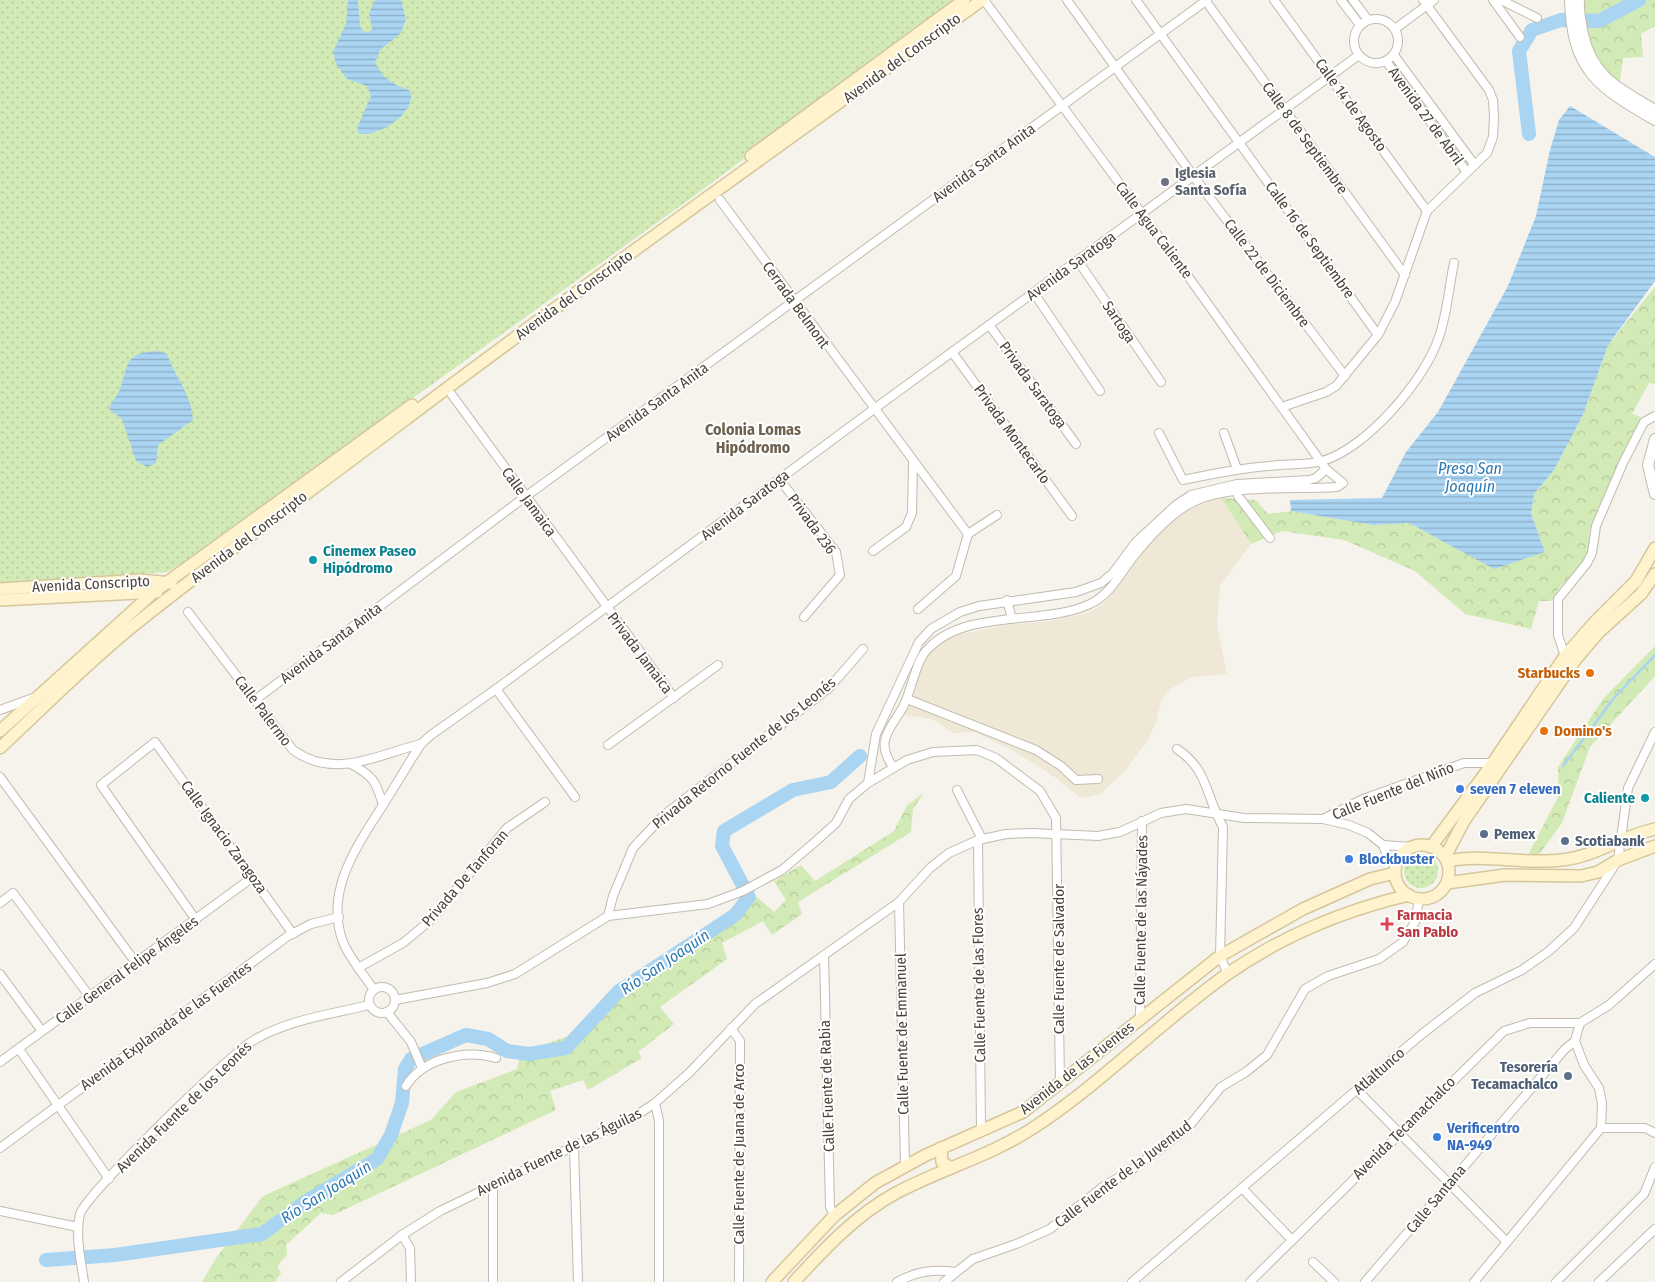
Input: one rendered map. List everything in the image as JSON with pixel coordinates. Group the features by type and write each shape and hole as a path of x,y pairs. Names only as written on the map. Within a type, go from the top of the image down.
{"main road":[{"name":"Avenida del Conscripto","path":"0,731 155,591 964,0"},
{"name":"Avenida del Conscripto","path":"0,748 83,669 170,597 447,388 686,212 983,0"},
{"path":"1431,847 1493,763 1565,656 1636,580 1655,548"},
{"path":"1655,574 1641,594 1599,632 1576,660 1464,821 1446,859 1449,872 1447,883 1433,897 1414,897 1398,884 1396,870 1399,858 1412,847 1422,845 1431,847 1446,859 1562,860 1598,852 1621,841 1655,829"},
{"name":"Avenida Conscripto","path":"0,589 141,580 168,582 181,589"},
{"name":"Avenida Conscripto","path":"0,600 155,591 170,597"},
{"path":"1621,841 1630,850 1637,853"},
{"path":"1447,883 1505,875 1580,876 1598,872 1618,860 1655,846"},
{"name":"Avenida de las Fuentes","path":"772,1282 834,1216 875,1182 942,1148 1023,1112 1220,956 1302,909 1370,879 1396,870"},
{"name":"Avenida de las Fuentes","path":"794,1282 828,1246 867,1212 895,1193 1001,1146 1048,1117 1228,974 1291,937 1360,909 1414,897"},
{"path":"942,1148 942,1162 951,1168"},
{"path":"926,1156 935,1159 937,1173"}],"street":[{"name":"Calle Agua Caliente","path":"983,0 1142,214 1326,469 1343,480 1342,486 1310,489 1237,487"},
{"name":"Calle 22 de Diciembre","path":"1067,0 1117,67 1194,177 1345,376"},
{"name":"Calle 16 de Septiembre","path":"1136,0 1378,334"},
{"name":"Avenida Santa Anita","path":"255,700 525,498 1117,67 1206,0"},
{"name":"Calle 8 de Septiembre","path":"1206,0 1405,275"},
{"name":"Calle 14 de Agosto","path":"1274,0 1427,211"},
{"path":"1341,0 1360,25"},
{"path":"1353,0 1368,20"},
{"path":"1493,0 1520,37"},
{"path":"1501,0 1537,18"},
{"path":"1570,0 1575,14 1583,64 1596,82 1608,92 1655,120"},
{"path":"1575,14 1579,0"},
{"path":"1282,407 1326,392 1336,386 1345,376 1378,334 1396,302 1427,211 1474,164 1487,154 1491,146 1494,116 1493,100 1489,90 1428,2 1395,29"},
{"path":"1368,20 1384,20 1395,29 1398,42 1394,54 1386,60 1372,62 1359,55 1354,40 1360,25 1368,20"},
{"path":"1577,26 1590,58 1603,76 1614,86 1655,110"},
{"name":"Avenida 27 de Abril","path":"1394,54 1474,164"},
{"name":"Avenida Saratoga","path":"421,744 430,735 607,608 952,352 1359,55"},
{"name":"Avenida 27 de Abril","path":"1386,60 1466,172"},
{"name":"Cerrada Belmont","path":"720,200 874,410 968,534"},
{"name":"Sartoga","path":"1078,261 1160,382"},
{"path":"1160,433 1183,480 1238,469 1322,462 1354,445 1373,431 1408,389 1433,352 1439,338 1454,263"},
{"path":"1034,293 1100,391"},
{"name":"Privada Saratoga","path":"990,326 1076,444"},
{"name":"Privada Montecarlo","path":"952,352 1072,516"},
{"name":"Calle Jamaica","path":"452,395 525,498 607,608"},
{"path":"1565,656 1558,635 1558,599 1587,563 1592,553 1596,526 1623,463 1644,422 1655,416"},
{"path":"1224,433 1238,469"},
{"path":"1655,440 1648,465 1655,494"},
{"path":"1655,457 1655,478"},
{"path":"873,551 906,527 912,513 913,462"},
{"path":"868,782 876,734 919,642 931,629 960,612 1007,600 1076,592 1101,583 1113,573 1136,542 1176,505 1191,495 1237,487 1309,480 1316,478 1326,469"},
{"name":"Privada 236","path":"780,480 836,552 840,574 804,617"},
{"path":"1237,487 1238,496 1270,538"},
{"path":"893,767 886,756 883,746 907,699 924,652 942,636 961,628 1089,605 1103,597 1137,551 1179,511 1195,501 1237,487"},
{"path":"918,609 956,576 968,534 997,515"},
{"path":"1007,600 1012,619"},
{"name":"Privada Jamaica","path":"607,608 674,698"},
{"name":"Calle Palermo","path":"188,612 293,750 304,758 318,764 351,764 421,744"},
{"name":"Privada Retorno Fuente de los Leonés","path":"608,916 613,896 634,848 664,815 829,688 864,649"},
{"name":"Privada Jamaica","path":"608,745 718,665"},
{"path":"901,678 912,684"},
{"path":"496,689 575,797"},
{"path":"0,710 37,696"},
{"path":"907,699 1036,750 1061,766 1076,780 1098,779"},
{"path":"1618,860 1628,788 1655,732"},
{"name":"Calle Ignacio Zaragoza","path":"196,920 101,786 155,742 253,876 292,934"},
{"path":"374,990 358,968 343,942 339,917 339,888 347,867 366,831 421,744"},
{"path":"1177,749 1189,757 1200,771 1215,814 1224,827 1220,956 1228,974"},
{"path":"395,1000 487,983 515,974 608,916 708,904 745,889 782,870 836,823 850,799 868,782 907,760 933,752 977,750 996,758 1040,791 1056,818 1058,835"},
{"name":"Calle Fuente del Niño","path":"1323,819 1364,799 1464,763 1493,763"},
{"path":"351,764 370,775 376,783 383,805"},
{"path":"0,777 136,963"},
{"path":"958,790 980,840"},
{"name":"Privada De Tanforan","path":"358,968 403,943 432,918 507,828 545,802"},
{"name":"Avenida Fuente de las Águilas","path":"341,1282 402,1235 440,1211 634,1117 655,1103 689,1073 755,1004 781,983 824,956 899,902 930,868 949,853 980,840 1023,833 1098,836 1120,832 1161,813 1186,809 1269,819 1323,819 1349,825 1368,833 1383,844 1412,847"},
{"name":"Calle Fuente de las Náyades","path":"1140,1019 1142,821"},
{"name":"Calle Fuente de Salvador","path":"1058,835 1060,1084"},
{"name":"Calle Fuente de las Flores","path":"980,840 981,1130"},
{"name":"Avenida Fuente de las Águilas","path":"1383,844 1388,858 1396,870"},
{"name":"Atlaltunco","path":"1132,1282 1422,1034 1475,993 1522,970 1562,940 1574,928 1618,860"},
{"name":"Calle General Felipe Ángeles","path":"0,1062 196,920 253,876"},
{"path":"0,904 13,893 90,996"},
{"name":"Calle Fuente de la Juventud","path":"944,1282 974,1259 1050,1229 1104,1186 1130,1171 1181,1133 1190,1125 1221,1087 1252,1068 1267,1055 1306,989 1328,976 1379,959 1403,942 1415,922 1414,897"},
{"name":"Calle Fuente de Emmanuel","path":"899,902 905,1166"},
{"name":"Avenida Explanada de las Fuentes","path":"0,1148 292,934 311,924 339,917"},
{"name":"Calle Fuente de Rabia","path":"824,956 830,1207 834,1216"},
{"path":"1474,1282 1601,1128 1602,1104 1599,1088 1584,1065 1575,1042 1580,1023 1609,1005 1655,964"},
{"path":"0,974 39,1027"},
{"path":"385,988 390,990 395,1000 391,1010 386,1012 374,1011 369,1005 369,996 374,990 385,988"},
{"name":"Avenida Fuente de los Leonés","path":"84,1282 78,1227 84,1206 170,1116 232,1056 253,1040 281,1027 369,1005"},
{"path":"386,1012 411,1042 422,1068"},
{"name":"Avenida Tecamachalco","path":"1250,1282 1504,1031 1530,1023 1580,1023"},
{"name":"Calle Fuente de Juana de Arco","path":"731,1028 740,1042 739,1282"},
{"name":"Calle Santana","path":"1366,1282 1565,1049 1575,1042"},
{"path":"19,1049 109,1179"},
{"path":"406,1086 412,1075 422,1068 464,1054 485,1055 496,1058"},
{"path":"1357,1090 1507,1242"},
{"path":"655,1103 659,1121 659,1282"},
{"path":"1601,1128 1644,1128 1655,1133"},
{"path":"574,1147 578,1282"},
{"path":"1556,1282 1644,1194 1655,1167"},
{"path":"493,1184 493,1282"},
{"path":"1242,1188 1292,1240"},
{"path":"0,1211 78,1227"},
{"path":"1599,1282 1655,1229"},
{"path":"402,1235 410,1248 411,1282"},
{"path":"1313,1262 1334,1282"},
{"path":"897,1282 925,1270 956,1272"}],"shaded area":[{"path":"1221,498 1251,544 1220,586 1217,625 1227,674 1192,677 1172,688 1161,700 1157,720 1149,738 1124,772 1100,794 1081,798 1056,778 1017,753 975,732 953,733 932,719 904,715 913,698 913,691 925,656 948,637 1005,625 1045,622 1087,613 1102,605 1150,543 1169,524 1192,507"}],"green space":[{"path":"0,0 958,0 694,196 188,560 167,572 0,583"},
{"path":"1581,0 1655,0 1655,26 1641,34 1643,57 1623,58 1620,81 1603,72 1588,47"},
{"path":"1655,287 1655,384 1649,383 1632,414 1641,417 1590,530 1588,552 1579,568 1559,588 1552,601 1539,601 1531,629 1465,614 1415,571 1344,540 1282,531 1251,544 1221,498 1256,500 1268,514 1291,511 1373,525 1409,523 1437,538 1545,552 1531,514 1534,494 1554,470 1583,415 1608,345"},
{"path":"1655,646 1655,676 1590,747 1562,823 1536,859 1527,857 1559,795 1558,767 1603,699"},
{"path":"924,793 913,809 911,832 798,902 802,914 772,935 763,921 722,943 727,959 660,1007 674,1024 638,1052 642,1058 588,1090 583,1080 550,1091 556,1110 333,1215 321,1213 286,1245 287,1255 277,1266 281,1273 275,1282 202,1282 216,1258 263,1196 431,1120 456,1092 517,1069 521,1052 578,1033 618,989 715,930 757,897 774,912 786,900 774,881 801,865 815,881 894,831 907,805"},
{"path":"1421,854 1428,855 1433,859 1437,864 1437,878 1433,883 1428,887 1421,888 1414,887 1409,883 1405,878 1404,871 1405,864 1409,859 1414,855"}],"water":[{"path":"348,0 358,0 360,26 363,31 368,33 372,29 369,13 375,0 401,0 406,20 400,34 381,49 375,62 381,73 389,80 409,90 411,98 409,106 395,122 385,128 366,134 358,133 358,126 371,96 367,86 347,79 336,64 333,52 346,24"},
{"name":"Presa San Joaquín","path":"1570,106 1655,157 1655,281 1608,345 1583,415 1554,470 1534,494 1531,514 1545,552 1494,569 1409,523 1373,525 1291,511 1290,500 1382,498 1406,452 1438,412 1508,286 1536,216 1550,150 1559,120"},
{"path":"159,351 167,354 190,402 193,420 158,445 156,463 147,467 136,461 122,419 109,409 119,392 130,360 140,354"}],"waterway":[{"name":"Río San Joaquín","path":"1529,134 1519,51 1532,30 1561,20 1599,21 1639,0"},
{"path":"1563,766 1614,698 1655,655"},
{"name":"Río San Joaquín","path":"46,1260 115,1255 262,1234 305,1202 377,1159 391,1135 402,1103 405,1069 411,1059 466,1035 488,1039 507,1051 529,1054 566,1048 619,991 735,915 749,897 722,846 724,831 793,790 831,782 860,756"}],"place":[{"name":"Iglesia Santa Sofía","path":"1165,182"},
{"name":"Cinemex Paseo Hipódromo","path":"313,560"},
{"name":"Starbucks","path":"1590,673"},
{"name":"Domino's","path":"1544,731"},
{"name":"seven 7 eleven","path":"1460,789"},
{"name":"Caliente","path":"1645,798"},
{"name":"Pemex","path":"1484,834"},
{"name":"Scotiabank","path":"1565,841"},
{"name":"Blockbuster","path":"1349,859"},
{"name":"Farmacia San Pablo","path":"1387,924"},
{"name":"Tesorería Tecamachalco","path":"1568,1076"},
{"name":"Verificentro NA-949","path":"1437,1137"}],"district":[{"name":"Colonia Lomas Hipódromo","path":"753,438"}]}
